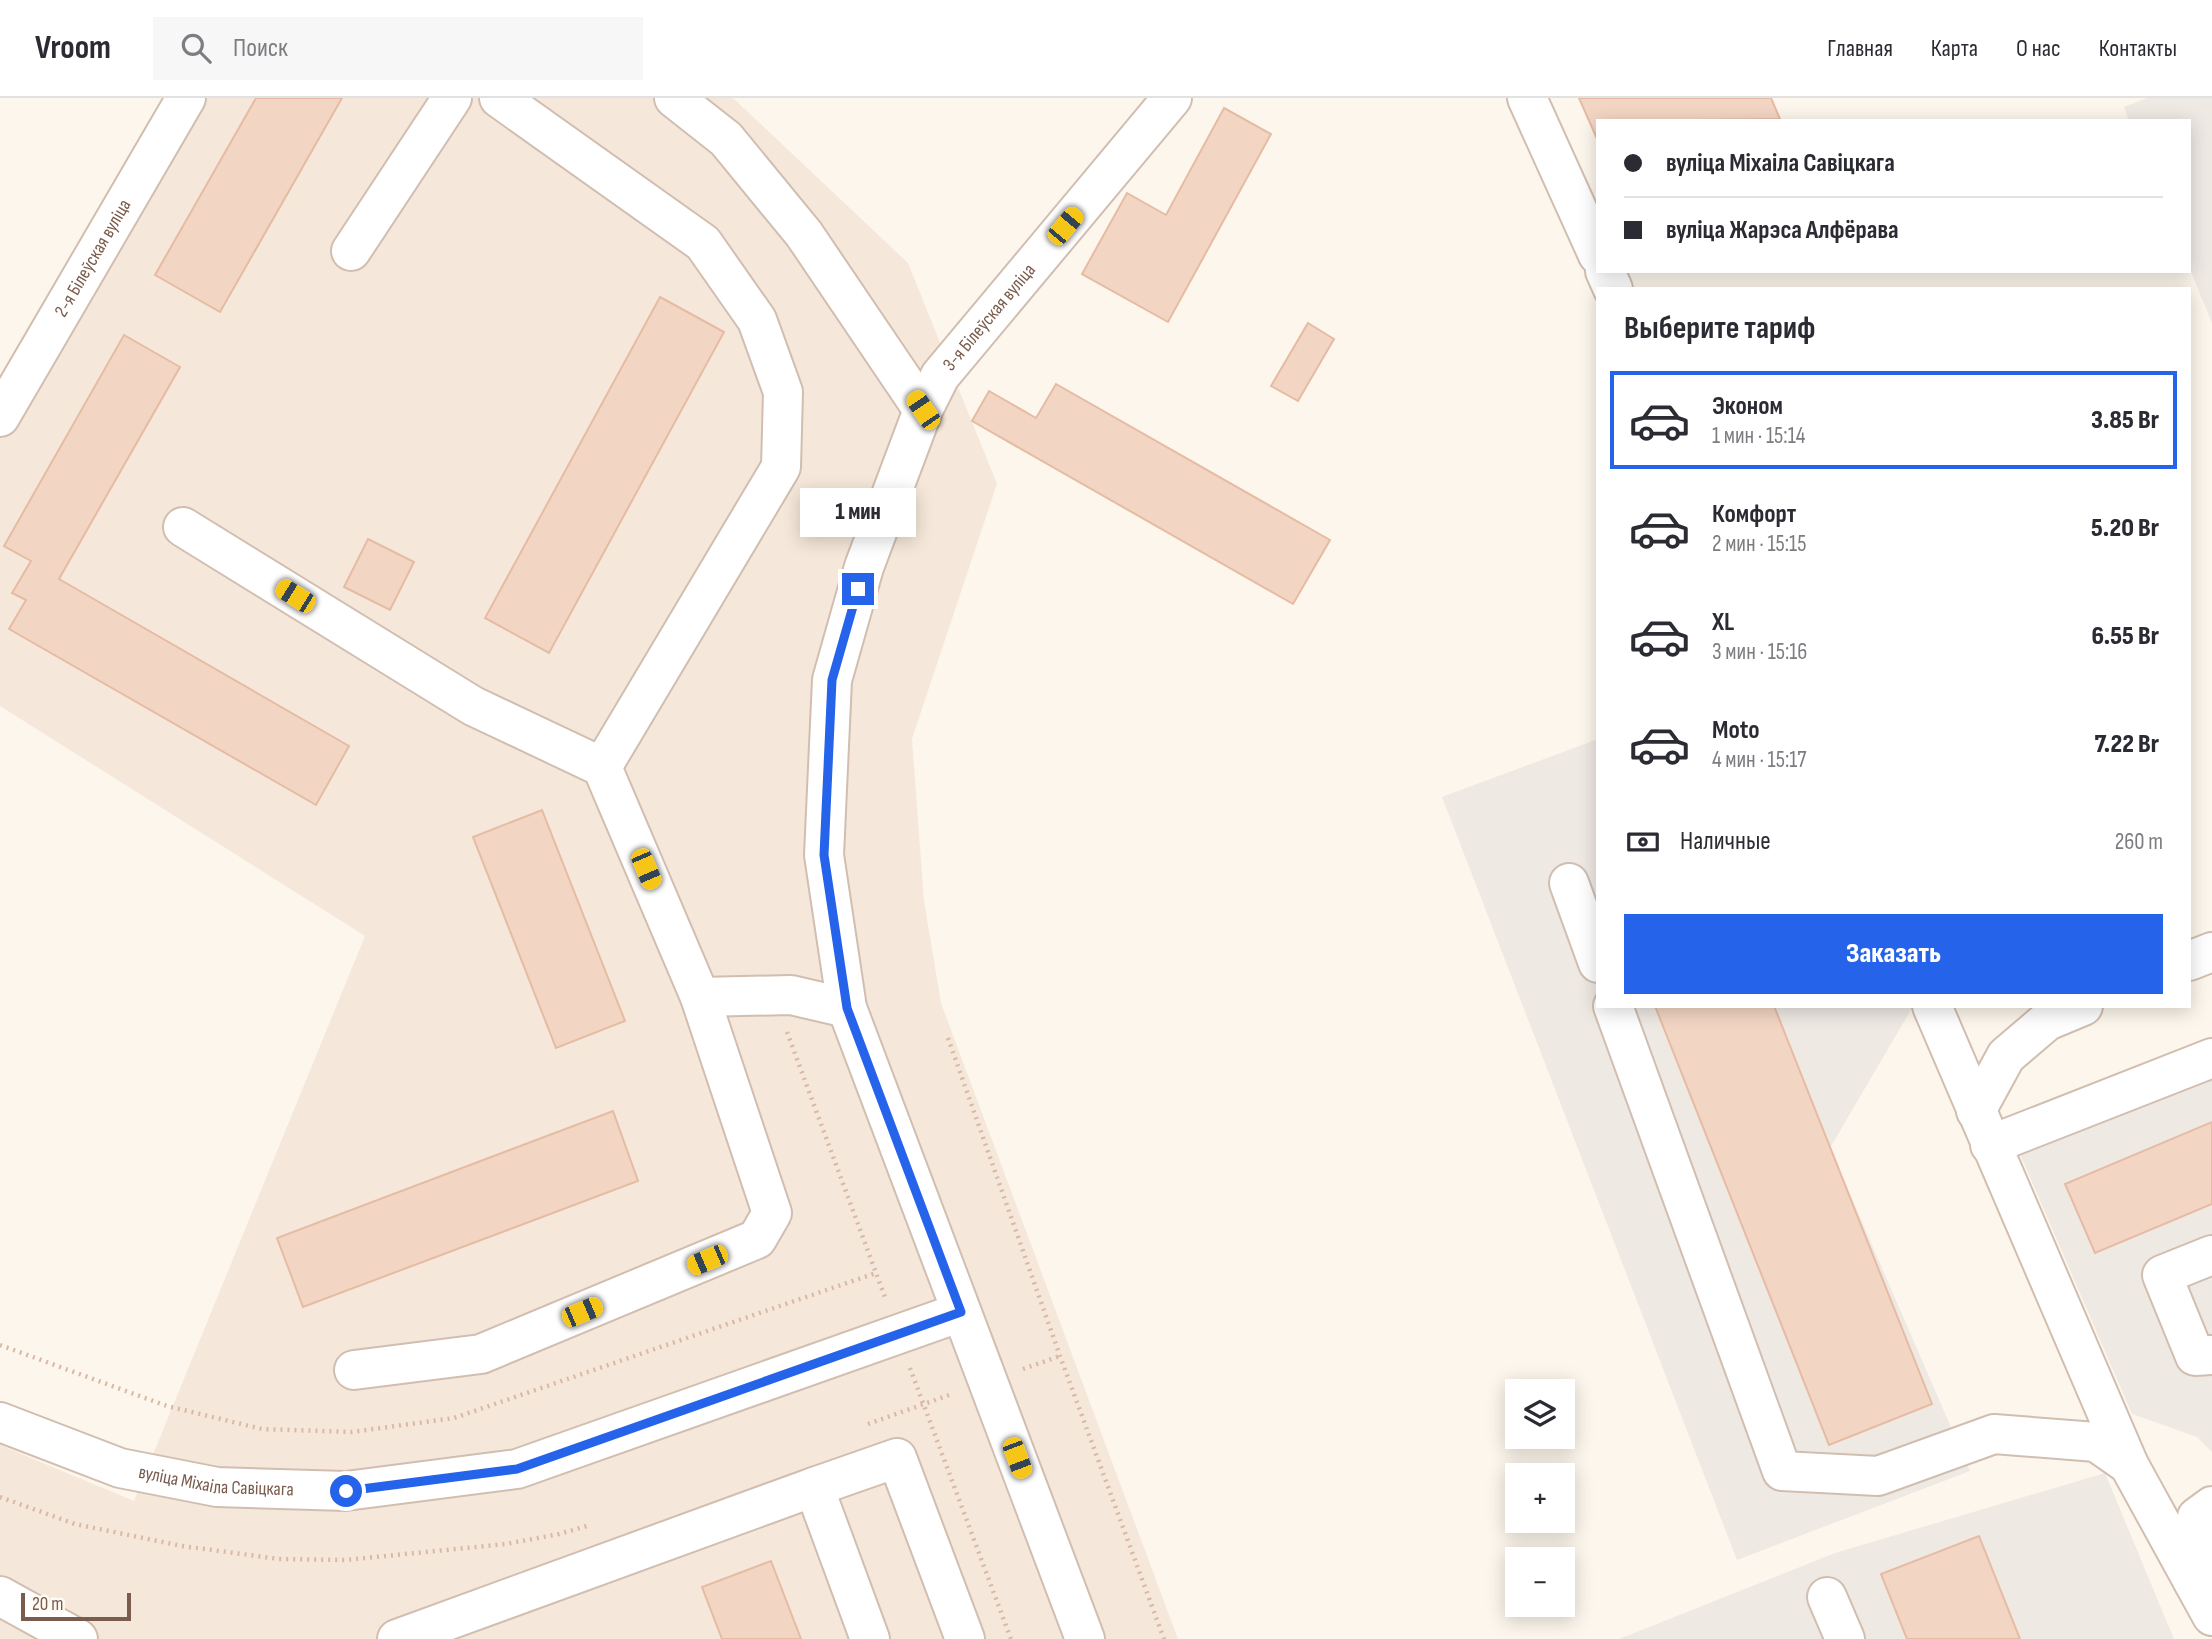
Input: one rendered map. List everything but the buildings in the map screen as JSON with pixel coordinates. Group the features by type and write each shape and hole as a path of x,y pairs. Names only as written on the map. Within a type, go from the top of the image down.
{"street":[{"name":"2-я Білеўская вуліца","path":"0,417 186,98"},
{"path":"351,251 452,98"},
{"path":"499,98 703,243 757,320 783,392 781,467 602,766"},
{"path":"674,98 726,139 804,234 923,410"},
{"name":"3-я Білеўская вуліца","path":"1085,1639 847,1008 824,855 832,680 864,567 923,410 940,376 1171,98"},
{"path":"1527,98 1596,251"},
{"path":"183,527 473,706 602,766 700,997 772,1213 757,1239 481,1354 354,1370"},
{"path":"1569,883 1596,957"},
{"path":"2191,960 2212,952"},
{"path":"700,997 791,995 847,1008"},
{"path":"1615,1008 1782,1471 1878,1476 1994,1434 2096,1442 2129,1465"},
{"path":"1933,1008 2129,1465 2212,1616"},
{"path":"1976,1111 2006,1056 2047,1021 2078,1008"},
{"path":"1990,1145 2212,1058"},
{"path":"2212,1255 2162,1275 2195,1356 2212,1355"},
{"name":"вуліца Міхаіла Савіцкага","path":"0,1422 120,1468 144,1473 216,1487 346,1491 517,1469 961,1312"},
{"path":"397,1639 897,1458 965,1639"},
{"path":"814,1487 870,1639"},
{"path":"2194,1583 2197,1517 2212,1506"},
{"path":"0,1596 78,1639"},
{"path":"1827,1597 1844,1639"}],"path":[{"path":"948,1038 1060,1356 1164,1639"}],"shaded area":[{"path":"172,98 733,98 908,263 997,484 912,739 924,901 941,1003 1178,1639 0,1639 0,1445 134,1501 365,936 0,706 0,392"},
{"path":"2147,98 2212,98 2212,323 2191,272 2191,119 2128,119 2124,107"},
{"path":"1596,740 1596,1008 1912,1008 1830,1148 1970,1471 1737,1560 1442,797"},
{"path":"2212,1043 2212,1452 2197,1437 2132,1414 2007,1124"},
{"path":"2105,1473 2174,1639 1619,1639 1835,1553"}],"route":[{"path":"346,1491 517,1469 961,1312 847,1008 824,855 832,680 858,589"}]}
